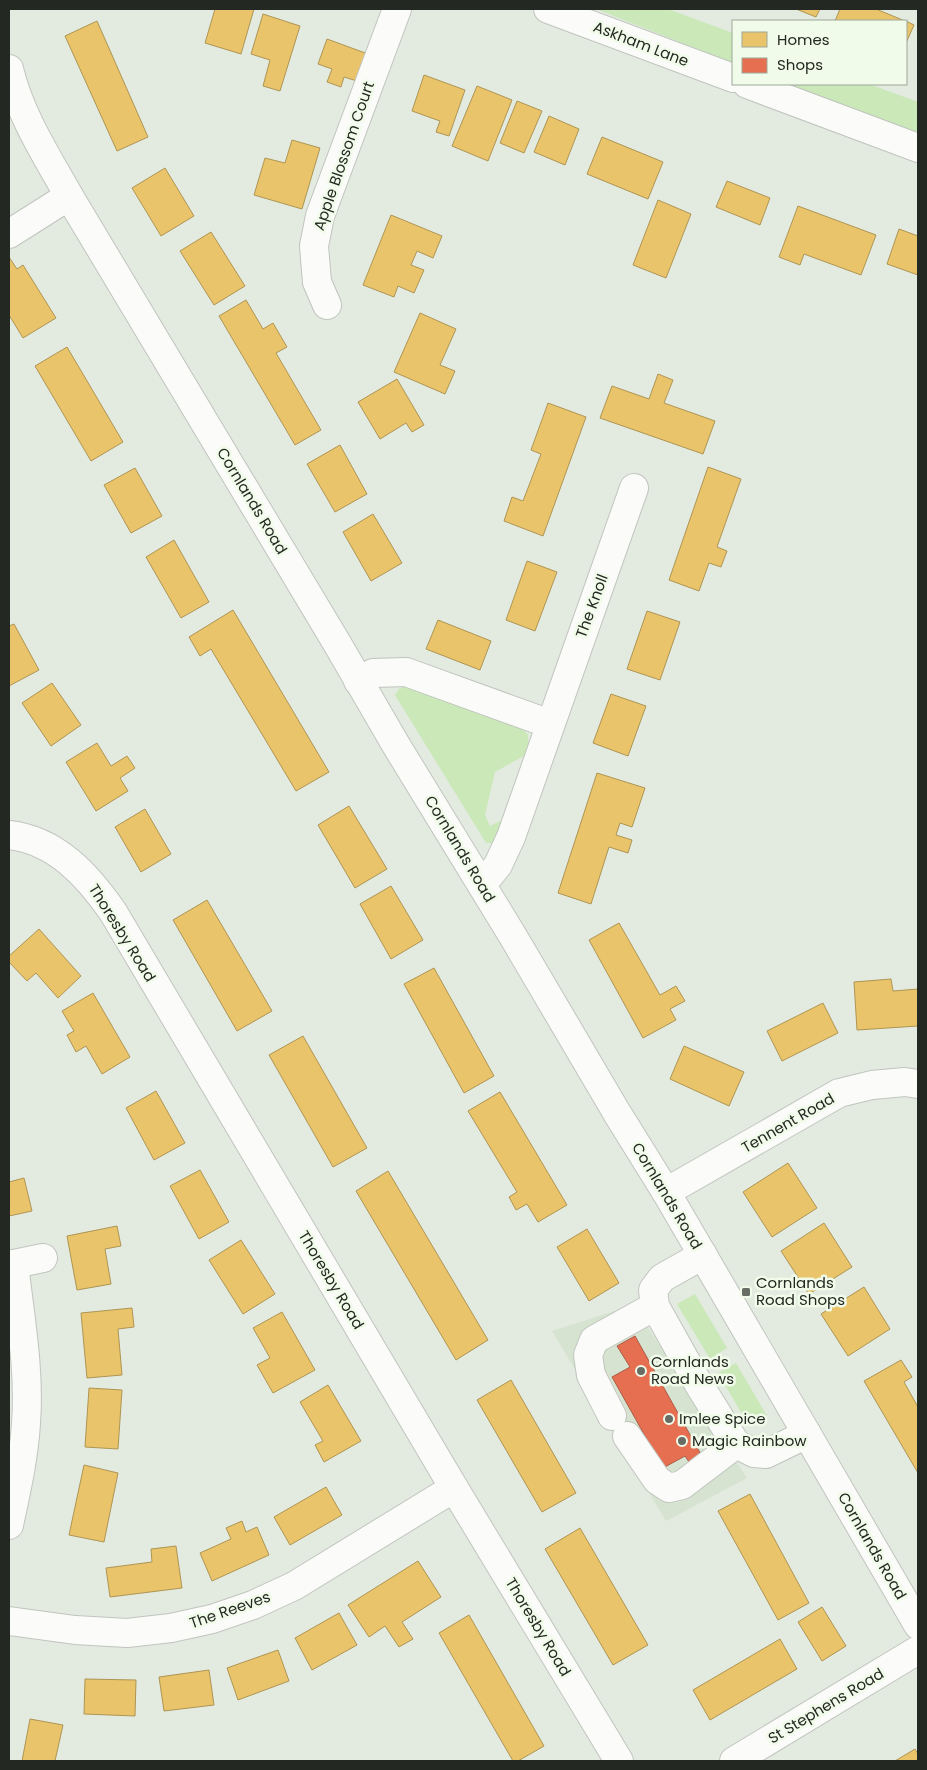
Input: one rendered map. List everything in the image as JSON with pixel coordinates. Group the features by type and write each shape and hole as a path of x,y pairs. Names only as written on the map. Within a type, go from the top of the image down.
{"street":[{"name":"Apple Blossom Court","path":"327,305 317,282 316,273 314,246 320,216 397,9"},
{"name":"Askham Lane","path":"548,9 732,78"},
{"name":"Cornlands Road","path":"9,69 17,97 28,124 68,196 666,1192 918,1625"},
{"path":"750,85 918,148"},
{"path":"9,234 68,196"},
{"name":"The Knoll","path":"482,885 498,865 511,837 634,488"},
{"path":"358,680 373,673 406,672 550,724"},
{"name":"Thoresby Road","path":"9,835 18,836 49,847 76,866 108,904 454,1488 620,1761"},
{"name":"Tennent Road","path":"666,1192 839,1093 872,1085 905,1082 918,1084"},
{"path":"703,1255 662,1278 653,1290 655,1306 698,1383 736,1444 754,1453 766,1454 807,1434"},
{"path":"9,1525 20,1472 26,1424 27,1378 12,1264 43,1258"},
{"path":"655,1306 594,1340 588,1355 591,1376 619,1426 657,1480 669,1488 682,1486 736,1444"},
{"name":"The Reeves","path":"9,1620 74,1630 127,1633 171,1628 212,1619 253,1605 294,1586 454,1488"},
{"name":"St Stephens Road","path":"734,1761 918,1650"}],"shaded area":[{"path":"633,1305 747,1478 666,1521 552,1331"}],"green space":[{"path":"596,9 668,9 732,33 732,63"},
{"path":"787,85 872,85 918,102 918,135"},
{"path":"413,681 519,724 528,735 529,753 495,772 485,815 490,826 507,818 493,843 486,843 395,695 399,689"},
{"path":"695,1294 727,1348 710,1359 677,1304"},
{"path":"736,1363 767,1416 749,1426 718,1373"}],"building: Homes":[{"path":"215,9 254,9 241,54 205,43"},
{"path":"796,9 820,9 816,17"},
{"path":"840,9 876,9 903,20 835,20"},
{"path":"263,14 300,26 280,91 263,86 270,60 251,54"},
{"path":"97,21 148,137 117,151 65,36"},
{"path":"907,22 914,25 907,41"},
{"path":"327,39 368,54 357,81 344,77 341,87 327,82 332,69 318,64"},
{"path":"424,75 465,90 449,136 436,132 440,121 412,111"},
{"path":"477,86 512,100 488,161 452,146"},
{"path":"517,101 542,111 524,153 500,143"},
{"path":"549,116 579,129 565,165 534,152"},
{"path":"602,137 663,162 648,199 587,174"},
{"path":"292,140 320,148 302,209 254,195 265,158 285,163"},
{"path":"165,168 194,216 161,236 132,188"},
{"path":"727,181 770,198 760,225 716,207"},
{"path":"658,200 691,214 666,278 633,265"},
{"path":"798,206 876,235 861,275 804,254 800,265 779,257"},
{"path":"391,215 442,236 433,258 417,251 411,265 424,270 414,293 398,286 394,297 363,285"},
{"path":"899,229 918,236 918,275 887,264"},
{"path":"211,232 245,286 214,305 180,251"},
{"path":"9,257 17,269 23,265 56,318 23,338 9,315"},
{"path":"246,300 263,329 273,323 287,347 276,353 321,430 295,445 219,316"},
{"path":"420,313 456,329 440,365 455,371 445,394 394,372"},
{"path":"67,347 123,442 91,461 35,366"},
{"path":"658,374 673,380 664,403 715,421 703,454 600,418 612,386 649,399"},
{"path":"397,379 424,425 412,432 406,423 380,439 358,402"},
{"path":"548,403 586,417 543,536 504,521 512,497 523,501 541,454 531,450"},
{"path":"340,445 367,494 335,512 307,464"},
{"path":"708,467 741,479 717,547 727,551 721,567 709,563 699,591 669,580"},
{"path":"135,468 162,516 131,533 104,485"},
{"path":"373,514 402,563 371,581 343,532"},
{"path":"174,540 209,602 181,618 146,557"},
{"path":"527,561 557,572 535,631 506,620"},
{"path":"233,610 329,772 296,791 211,649 200,656 189,637"},
{"path":"647,611 680,622 660,680 627,669"},
{"path":"438,620 491,641 480,670 426,649"},
{"path":"14,624 39,670 9,686 9,626"},
{"path":"52,683 81,725 51,746 22,703"},
{"path":"611,694 646,706 628,756 593,743"},
{"path":"97,743 111,766 127,756 135,768 120,778 128,791 96,811 66,762"},
{"path":"597,773 645,788 632,827 620,823 616,835 632,840 628,853 609,847 591,904 558,893"},
{"path":"349,806 387,869 355,888 318,825"},
{"path":"145,809 171,854 141,872 115,827"},
{"path":"391,886 423,940 391,959 360,904"},
{"path":"207,900 272,1011 237,1031 173,920"},
{"path":"619,923 660,995 676,986 685,1001 670,1009 676,1020 643,1038 589,940"},
{"path":"39,929 81,976 58,998 36,973 27,981 9,962 9,956"},
{"path":"434,968 494,1076 464,1093 404,984"},
{"path":"891,979 893,991 918,989 918,1026 857,1030 854,982"},
{"path":"93,993 130,1057 102,1074 86,1046 76,1052 67,1035 74,1031 62,1011"},
{"path":"823,1003 838,1033 782,1061 767,1031"},
{"path":"303,1036 367,1148 333,1167 269,1055"},
{"path":"684,1046 744,1072 729,1106 670,1079"},
{"path":"156,1091 185,1143 154,1160 126,1108"},
{"path":"500,1092 567,1205 538,1222 527,1204 516,1210 509,1197 517,1192 468,1111"},
{"path":"788,1163 817,1208 772,1237 743,1192"},
{"path":"200,1170 229,1222 199,1239 170,1186"},
{"path":"388,1171 488,1340 456,1360 356,1191"},
{"path":"24,1178 32,1211 9,1216 9,1182"},
{"path":"824,1223 852,1267 809,1294 781,1251"},
{"path":"117,1226 121,1246 105,1249 111,1284 77,1290 67,1236"},
{"path":"587,1229 619,1283 589,1301 557,1247"},
{"path":"241,1240 275,1294 243,1314 209,1260"},
{"path":"864,1287 890,1329 848,1356 821,1314"},
{"path":"132,1308 134,1327 118,1329 122,1375 87,1378 81,1313"},
{"path":"282,1312 315,1370 273,1393 257,1365 270,1358 253,1328"},
{"path":"901,1360 912,1377 904,1382 918,1407 918,1473 864,1381"},
{"path":"511,1380 576,1493 542,1512 477,1400"},
{"path":"328,1385 361,1441 324,1462 315,1445 323,1441 300,1402"},
{"path":"89,1388 122,1390 118,1449 85,1447"},
{"path":"84,1465 118,1473 104,1542 69,1535"},
{"path":"326,1487 342,1515 290,1545 274,1517"},
{"path":"750,1494 809,1603 778,1620 718,1511"},
{"path":"242,1521 246,1532 257,1527 269,1555 212,1581 200,1553 231,1539 226,1528"},
{"path":"580,1528 648,1645 613,1665 545,1549"},
{"path":"176,1546 182,1588 110,1597 106,1568 152,1562 151,1549"},
{"path":"418,1561 441,1597 402,1622 413,1639 399,1647 385,1626 369,1637 348,1605"},
{"path":"822,1607 846,1646 822,1661 798,1622"},
{"path":"339,1613 357,1645 312,1670 295,1638"},
{"path":"469,1615 544,1746 518,1761 513,1761 439,1633"},
{"path":"780,1639 797,1669 710,1720 693,1690"},
{"path":"278,1650 289,1681 238,1700 227,1668"},
{"path":"209,1670 214,1705 164,1711 159,1677"},
{"path":"85,1679 136,1680 135,1716 84,1714"},
{"path":"30,1719 63,1725 55,1761 22,1761"},
{"path":"915,1749 918,1754 918,1761 895,1761"}],"building: Shops":[{"path":"635,1336 703,1458 691,1465 685,1456 663,1468 612,1377 630,1367 617,1346"}],"place":[{"name":"Cornlands Road Shops","path":"746,1292"},
{"name":"Cornlands Road News","path":"641,1371"},
{"name":"Imlee Spice","path":"669,1419"},
{"name":"Magic Rainbow","path":"682,1441"}]}
